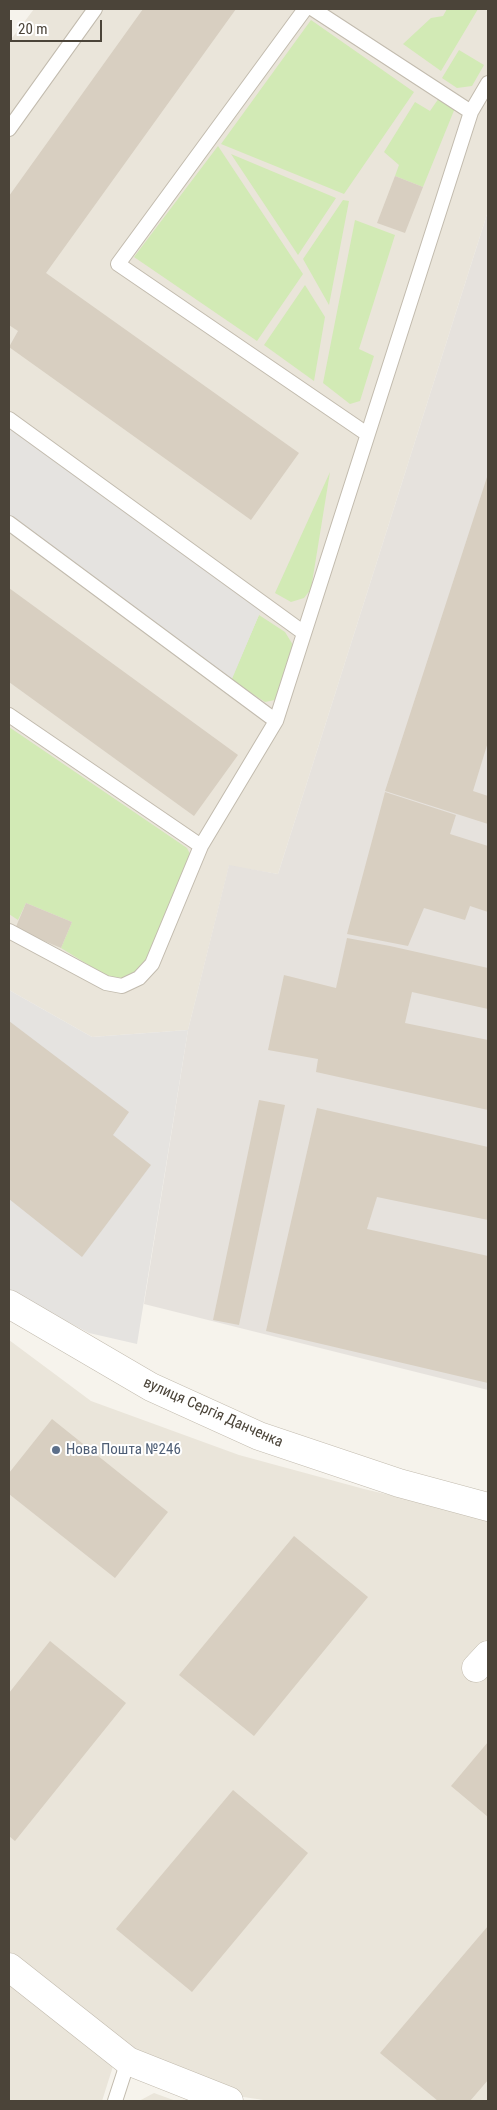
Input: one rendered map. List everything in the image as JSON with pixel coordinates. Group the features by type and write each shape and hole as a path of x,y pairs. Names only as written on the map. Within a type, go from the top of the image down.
{"street":[{"name":"вулиця Сергія Данченка","path":"9,1304 151,1387 259,1436 399,1483 488,1506"},
{"path":"9,1966 128,2061 229,2101"}],"lane":[{"path":"9,129 95,9"},
{"path":"305,9 118,264 367,434"},
{"path":"313,9 470,112"},
{"path":"9,931 106,983 122,986 139,978 152,964 201,846 276,721 470,112 488,83"},
{"path":"9,419 304,632"},
{"path":"9,523 276,721"},
{"path":"9,715 201,846"},
{"path":"115,2101 128,2061"}],"shaded area":[{"path":"34,9 488,9 488,211 278,874 229,866 188,1030 92,1037 9,990 9,42"},
{"path":"488,211 488,1390 144,1304 188,1030 229,865 278,874"},
{"path":"9,419 264,603 229,686 9,523"},
{"path":"9,990 92,1037 188,1030 137,1344 89,1333 9,1291"},
{"path":"9,1340 91,1401 239,1455 364,1489 488,1518 488,2101 270,2101 237,2096 171,2068 121,2041 102,2101 9,2101"},
{"path":"154,2093 176,2101 139,2101"}],"green space":[{"path":"447,9 478,9 441,71 403,44 431,18 443,16"},
{"path":"311,20 414,92 344,194 221,144"},
{"path":"459,50 484,65 472,86 457,88 442,78"},
{"path":"439,98 455,108 423,187 395,176 399,165 384,152 415,102 430,111"},
{"path":"218,146 303,274 257,341 134,257"},
{"path":"231,154 336,198 298,255"},
{"path":"343,200 349,201 329,305 303,259"},
{"path":"355,220 395,235 359,349 374,356 360,401 350,404 323,383"},
{"path":"305,285 325,317 314,381 264,345"},
{"path":"330,472 311,589 304,598 291,602 275,593"},
{"path":"259,615 285,632 293,645 275,700 265,702 231,680"},
{"path":"9,727 187,848 191,856 147,960 134,973 124,978 108,977 61,948 72,922 26,903 18,920 9,914"}],"building":[{"path":"143,9 236,9 46,273 299,453 251,520 9,347 18,331 9,325 9,196"},
{"path":"395,176 423,187 405,233 377,223"},
{"path":"488,474 488,742 473,791 488,796 488,824 385,791"},
{"path":"9,588 238,755 194,816 9,682"},
{"path":"385,792 456,815 450,834 488,846 488,912 470,906 465,920 424,908 408,946 347,934"},
{"path":"26,903 72,922 61,948 15,929"},
{"path":"347,938 488,968 488,1009 412,992 405,1023 488,1040 488,1110 316,1072 318,1059 268,1050 284,975 336,988"},
{"path":"9,1021 129,1112 113,1135 151,1165 82,1257 9,1199"},
{"path":"259,1100 285,1105 239,1325 213,1320"},
{"path":"317,1108 488,1147 488,1220 377,1197 367,1229 488,1256 488,1383 266,1331"},
{"path":"52,1419 168,1512 115,1578 9,1494 9,1473"},
{"path":"294,1536 368,1597 254,1736 179,1675"},
{"path":"50,1641 126,1703 15,1841 9,1836 9,1693"},
{"path":"488,1742 488,1817 451,1786"},
{"path":"233,1790 308,1853 192,1992 116,1929"},
{"path":"488,1926 488,2080 470,2101 438,2101 380,2053"}],"place":[{"name":"Нова Пошта №246","path":"56,1450"}]}
